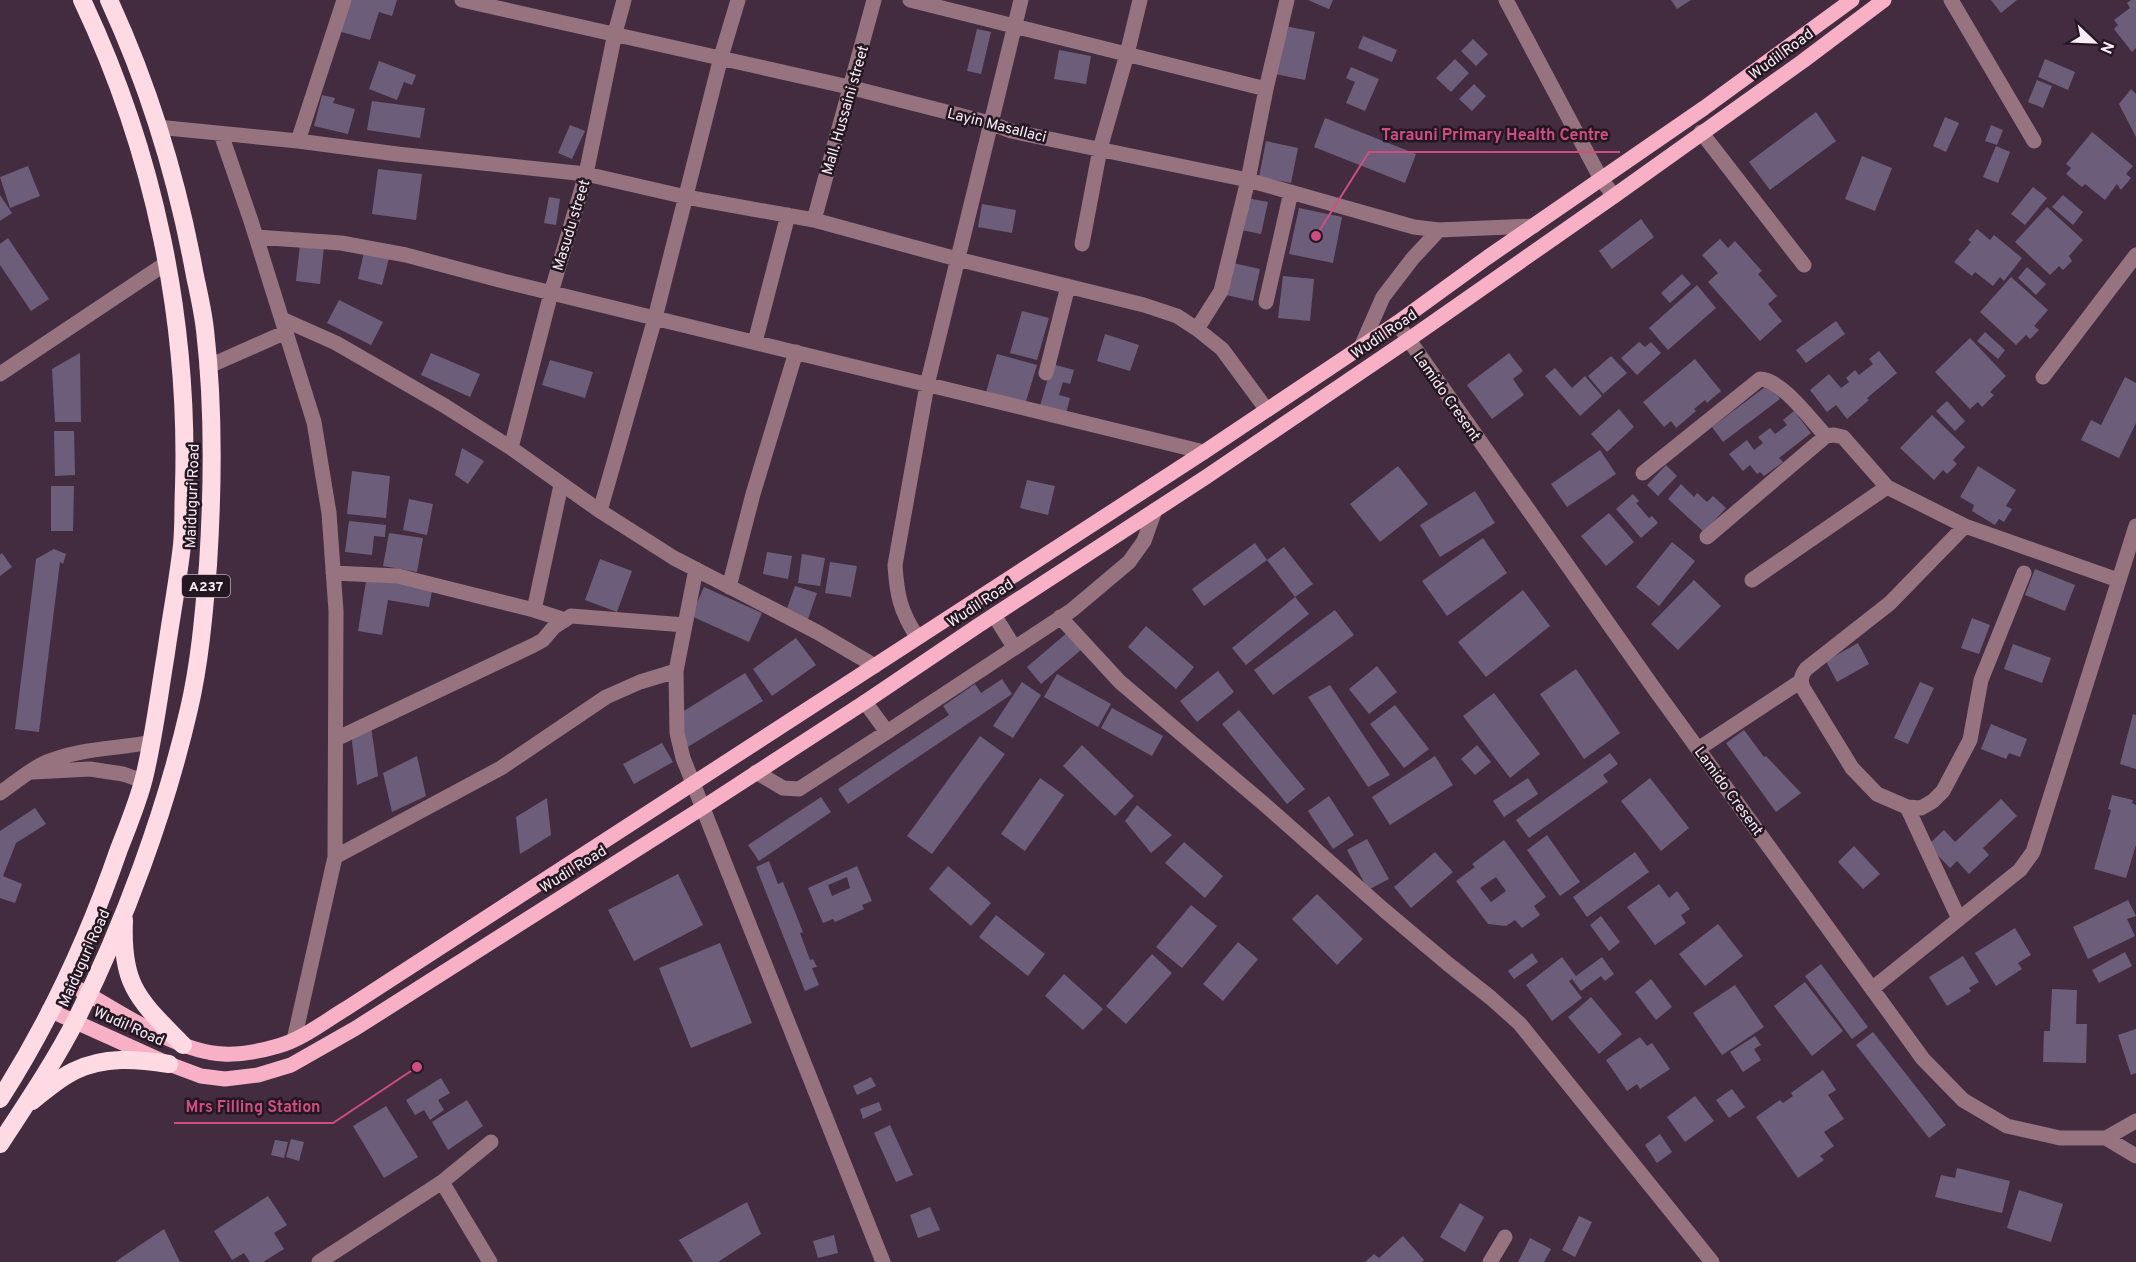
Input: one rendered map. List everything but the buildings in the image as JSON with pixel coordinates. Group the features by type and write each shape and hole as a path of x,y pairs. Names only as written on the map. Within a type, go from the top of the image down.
{"highway":[{"name":"Maiduguri Road","path":"0,1099 32,1045 86,937 143,781 152,742 182,543 185,443 180,342 168,262 141,152 104,46 82,0"},
{"name":"Maiduguri Road","path":"0,1144 75,1022 125,909 167,789 189,706 204,608 211,515 212,424 205,329 186,227 158,127 121,26 109,0"},
{"path":"125,909 124,960 131,983 148,1009 183,1045"},
{"path":"23,1107 74,1071 112,1060 142,1060 169,1064"}],"main road":[{"name":"Wudil Road","path":"65,982 141,1024 200,1051 223,1054 248,1053 294,1040 347,1008 1267,410 1397,323 1734,87 1852,0"},
{"name":"Wudil Road","path":"49,1010 201,1076 225,1079 258,1075 291,1065 356,1028 702,808 1155,510 1408,340 1614,196 1884,0"},
{"path":"347,1008 356,1028"}],"street":[{"path":"298,141 344,0"},
{"name":"Layin Masallaci","path":"462,0 849,87 990,123 1011,131 1248,180 1414,227 1439,230 1534,226"},
{"name":"Masudu street","path":"511,448 550,293 586,174 624,0"},
{"path":"600,511 655,318 721,57 738,0"},
{"name":"Mall. Hussaini street","path":"814,220 874,0"},
{"path":"910,0 1266,89"},
{"path":"917,637 904,616 897,594 895,565 927,385 1021,0"},
{"path":"1082,244 1100,149 1140,0"},
{"path":"1197,329 1221,291 1287,0"},
{"path":"1506,0 1601,179 1614,196"},
{"path":"1951,0 2034,141"},
{"path":"158,127 586,174 686,197 814,220 957,259 1144,305 1177,316 1222,349 1267,410"},
{"path":"1701,132 1804,265"},
{"path":"221,134 314,422 329,513 336,611 335,857 294,1040"},
{"path":"1266,302 1291,192"},
{"path":"755,342 788,215"},
{"path":"1360,347 1383,297 1413,258 1439,230"},
{"path":"256,237 341,243 406,255 550,293 1204,452"},
{"path":"2043,377 2136,255"},
{"path":"0,374 168,262"},
{"path":"1046,373 1068,286"},
{"name":"Lamido Cresent","path":"1397,323 1698,749 1923,1059 1964,1100 2007,1126 2060,1138 2106,1138"},
{"path":"207,367 284,326 336,343 445,406 674,558 875,666"},
{"path":"729,586 753,494 796,352"},
{"path":"1643,473 1760,379 1768,379 1778,386 1826,436"},
{"path":"1707,537 1826,436 1834,435 1844,437 1887,487 1965,526 2118,580"},
{"path":"534,610 561,485"},
{"path":"1752,580 1887,487"},
{"path":"756,772 783,788 799,789 887,732 1060,617 1129,562 1144,541 1155,510"},
{"path":"1873,988 2020,870 2033,852 2136,525"},
{"path":"1698,749 1801,681 1806,669 1890,603 1965,526"},
{"path":"696,569 676,671 677,733 683,758 883,1262"},
{"path":"333,573 398,576 565,620"},
{"path":"1801,681 1852,768 1877,794 1907,807 1921,808 1943,791 1970,740 1981,680 2024,573"},
{"path":"993,615 1014,647"},
{"path":"336,739 534,645 571,616 685,624"},
{"path":"1060,617 1120,682 1520,1024 1712,1262"},
{"path":"335,857 501,768 606,697 640,682 676,671"},
{"path":"865,702 887,732"},
{"path":"0,793 45,763 75,753 152,742"},
{"path":"30,773 90,769 123,774 143,781"},
{"path":"1907,807 1959,919"},
{"path":"2136,1121 2106,1138 2136,1156"},
{"path":"319,1262 442,1182 491,1142"},
{"path":"442,1182 490,1262"},
{"path":"1490,1262 1505,1237"}],"place":[{"name":"Tarauni Primary Health Centre","path":"1316,236"},
{"name":"Mrs Filling Station","path":"417,1067"}]}
